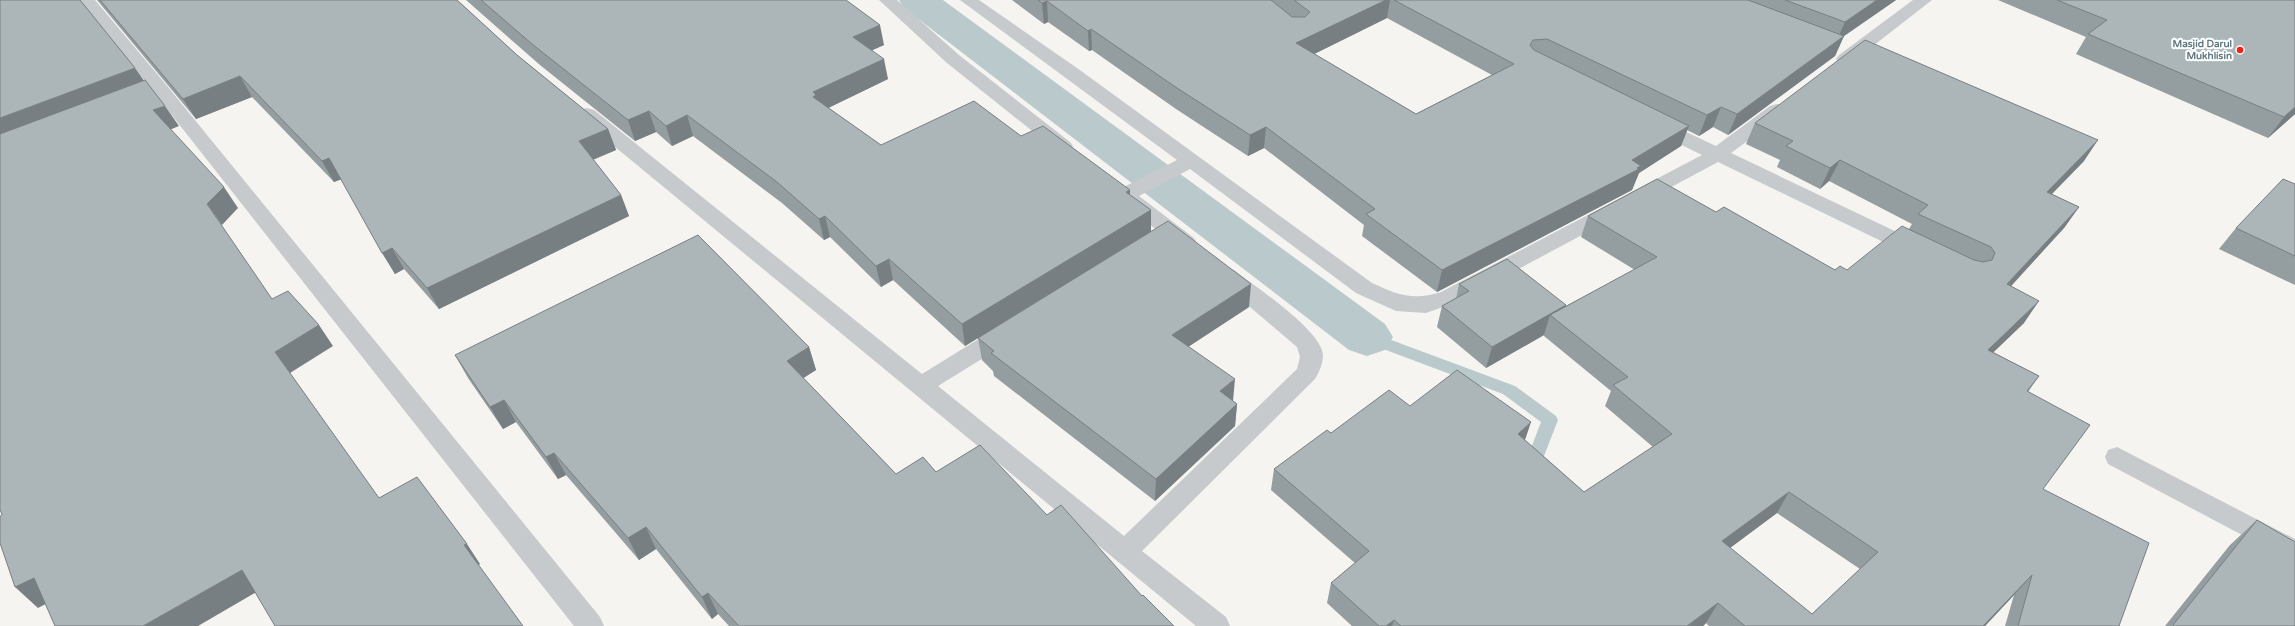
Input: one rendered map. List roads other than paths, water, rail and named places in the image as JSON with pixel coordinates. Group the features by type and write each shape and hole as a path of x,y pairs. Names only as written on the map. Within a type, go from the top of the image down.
{"street":[{"path":"86,0 155,94 590,626"},
{"path":"887,0 953,59 1076,156"},
{"path":"968,0 1071,72 1182,165 1364,288 1396,303 1426,305 1449,297 1718,154 1793,98"},
{"path":"1831,69 1842,52 1924,0"},
{"path":"570,100 922,385 1216,626"},
{"path":"1639,117 1933,258"},
{"path":"1129,193 1182,165"},
{"path":"1107,180 1129,193 1301,336 1310,346 1312,357 1307,373 1125,551"},
{"path":"1151,243 1172,230"},
{"path":"922,385 1023,322"},
{"path":"2117,457 2295,552"}],"waterway":[{"path":"918,0 1367,337"},
{"path":"1367,337 1509,390 1550,420 1531,469"}],"place":[{"name":"Masjid Darul Mukhlisin","path":"2240,50"}]}
